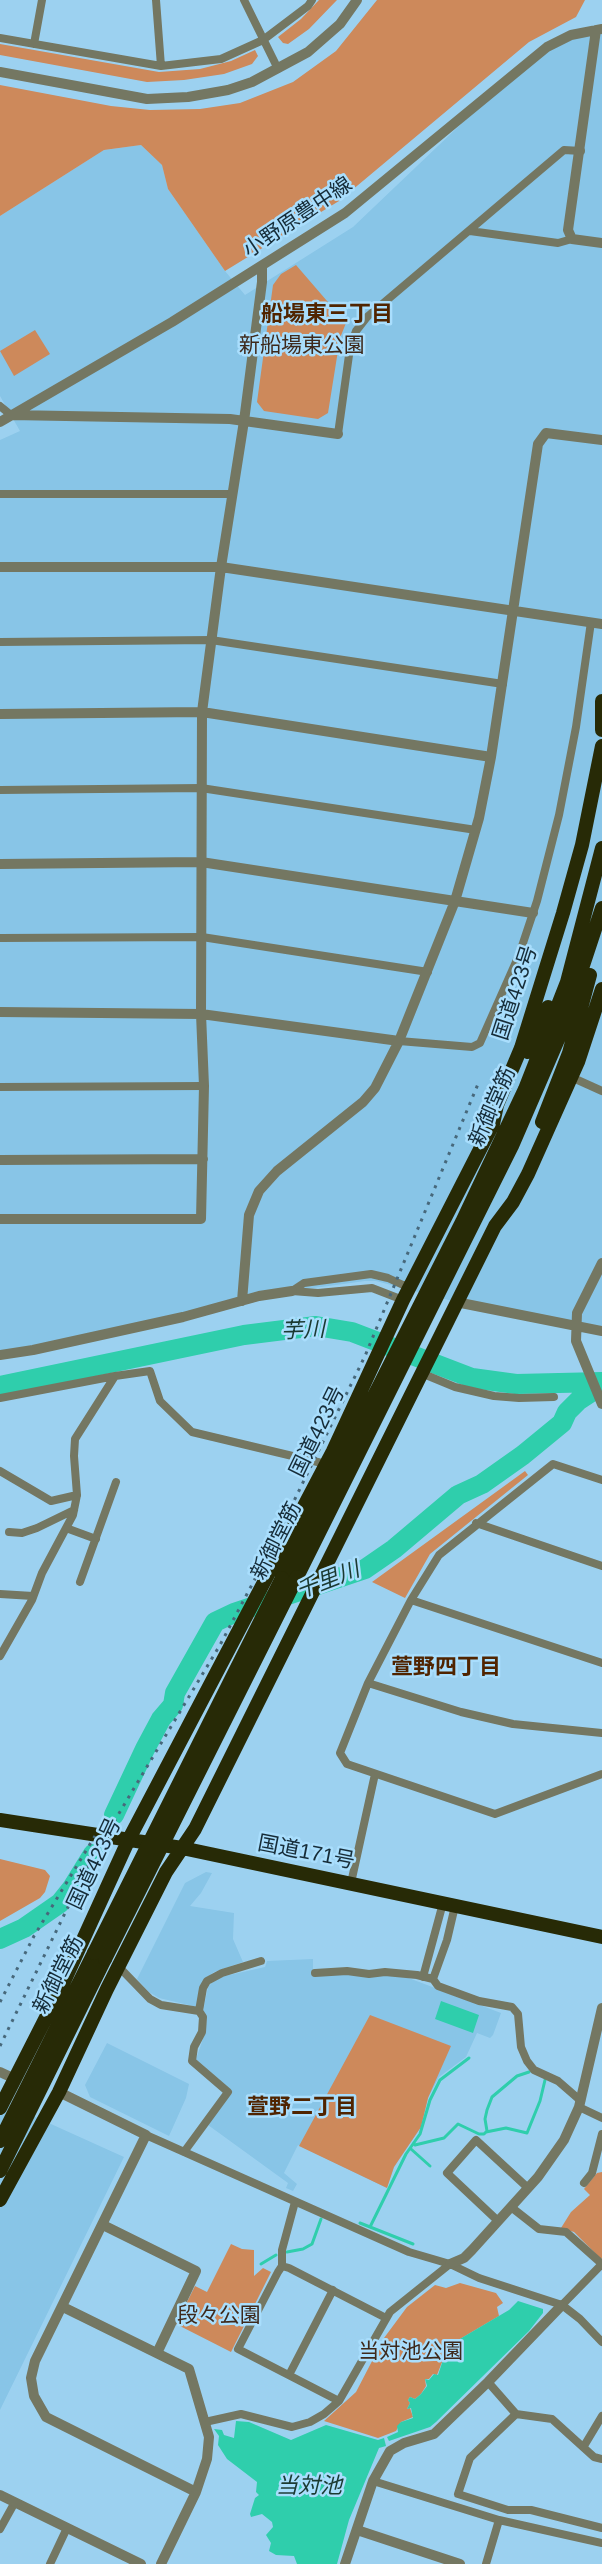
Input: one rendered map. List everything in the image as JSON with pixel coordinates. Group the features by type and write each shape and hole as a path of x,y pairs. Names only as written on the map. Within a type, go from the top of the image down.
{"highway":[{"path":"602,701 602,730"},
{"name":"国道423号","path":"0,2108 61,1988 129,1839 239,1626 326,1464 402,1338 403,1300 493,1124 497,1105 521,1048 561,923 587,822 602,746"},
{"name":"新御堂筋","path":"0,2171 100,1956 282,1578 462,1222 525,1089 567,982 602,848"},
{"name":"新御堂筋","path":"402,1338 536,1092 560,1035 602,908"},
{"path":"493,1124 553,997 583,920"},
{"path":"0,2200 59,2092 166,1872 195,1829 537,1137 568,1053 596,952 598,923"},
{"path":"495,1226 513,1202 528,1174 571,1077 602,989"},
{"name":"新御堂筋","path":"0,2141 100,1956 297,1577 392,1358"},
{"name":"国道171号","path":"0,1820 182,1848 602,1936"}],"street":[{"path":"34,44 42,0"},
{"path":"156,0 161,66"},
{"path":"244,0 278,69"},
{"path":"0,38 161,66 221,59 262,40 308,6 312,0"},
{"path":"0,72 147,99 188,97 228,90 252,82 308,52 332,31 357,0"},
{"path":"572,239 568,230 599,29"},
{"name":"小野原豊中線","path":"0,422 262,266 345,213 547,47 571,35 599,29"},
{"path":"0,406 11,416 244,421 338,434 350,348 356,331 366,317 564,150 581,151"},
{"path":"470,231 558,243 572,239 602,243"},
{"path":"0,1219 201,1219 204,1086 201,1014 202,712 221,567 244,421 262,282 262,266"},
{"path":"242,1301 249,1215 259,1191 277,1172 363,1102 375,1088 399,1041 455,901 476,830 491,758 538,444 546,433 602,440"},
{"path":"0,494 233,494"},
{"path":"0,567 221,567 596,623 559,815 533,913 519,955 480,1043 472,1047 399,1041 201,1014 0,1012"},
{"path":"0,642 211,640 503,684"},
{"path":"0,714 202,712 491,758"},
{"path":"0,790 201,788 476,830"},
{"path":"0,864 201,862 533,913"},
{"path":"0,938 202,937 428,972"},
{"path":"571,1077 602,1091"},
{"path":"0,1087 204,1086"},
{"path":"0,1160 202,1160"},
{"path":"602,1263 577,1313 576,1341 602,1404"},
{"path":"292,1291 304,1283 371,1274 383,1276 403,1285 410,1285"},
{"path":"0,1355 292,1291 318,1293 372,1288 403,1300"},
{"path":"456,1302 602,1331"},
{"path":"0,1398 150,1371 160,1401 192,1432 326,1464"},
{"path":"422,1372 455,1387 494,1396 554,1397"},
{"path":"0,1656 3,1644 33,1596 74,1510 77,1495 75,1439 115,1376"},
{"path":"602,1480 553,1464 476,1523 439,1555 411,1600 368,1683 340,1753 347,1764 495,1814 602,1774"},
{"path":"0,1471 51,1501 77,1495"},
{"path":"80,1582 116,1482"},
{"path":"9,1532 22,1533 37,1528 74,1510"},
{"path":"476,1523 602,1566"},
{"path":"66,1528 96,1539"},
{"path":"0,1594 33,1596"},
{"path":"411,1600 602,1663"},
{"path":"368,1683 461,1712 513,1724 602,1733"},
{"path":"351,1883 375,1774"},
{"path":"423,1977 449,1904"},
{"path":"433,1979 447,1940 449,1904"},
{"path":"184,2152 228,2092 192,2061 194,2048 202,2032 203,2017 199,2011 203,1988 207,1981 222,1973 261,1961"},
{"path":"118,1967 150,1999 162,2004 199,2011"},
{"path":"315,1973 385,1972 423,1977 433,1979 438,1986 479,2001 512,2007 518,2014 522,2047 527,2061 534,2070 558,2081 580,2104 602,2118"},
{"path":"205,2422 241,2414 292,2427 310,2422 339,2401 386,2318 414,2291 450,2264 464,2258 528,2188 564,2140 580,2104 602,2008"},
{"path":"0,2072 15,2079"},
{"path":"59,2092 146,2135 409,2252 450,2264 479,2278 562,2305 602,2341"},
{"path":"584,2183 592,2173 602,2134"},
{"path":"146,2135 35,2361 32,2378 34,2396 46,2417 196,2492"},
{"path":"498,2221 447,2173 476,2140 528,2188"},
{"path":"295,2202 282,2250 282,2266 238,2349 339,2401"},
{"path":"345,2564 373,2481 390,2451 404,2443 434,2434 488,2382 602,2264 566,2232 540,2229 511,2207"},
{"path":"103,2225 196,2271 157,2353"},
{"path":"282,2266 386,2318"},
{"path":"289,2375 333,2290"},
{"path":"63,2307 189,2369 209,2438 207,2459 196,2492 161,2564"},
{"path":"488,2382 516,2414 552,2420 594,2457 602,2459"},
{"path":"516,2414 470,2458 458,2494 508,2510 531,2510 602,2528"},
{"path":"584,2446 602,2416"},
{"path":"373,2481 499,2520 602,2543"},
{"path":"0,2495 141,2564"},
{"path":"0,2529 15,2502"},
{"path":"486,2564 499,2520"},
{"path":"50,2564 67,2528"},
{"path":"357,2530 460,2564"}],"shaded area":[{"path":"602,29 602,1331 456,1302 376,1281 365,1281 292,1291 0,1355 0,440 20,431 0,396 0,216 104,150 141,145 162,165 168,189 225,271 245,295 353,227 524,64 547,47"},
{"path":"206,1872 212,1873 201,1893 190,1906 234,1913 233,1939 243,1962 214,1972 207,1977 197,2007 159,1998 149,1992 137,1979 185,1883"},
{"path":"313,1959 313,1971 406,1977 501,2013 493,2035 490,2038 477,2033 466,2057 439,2077 428,2098 421,2127 394,2167 387,2188 298,2145 284,2173 297,2184 293,2191 286,2188 288,2183 208,2125 232,2091 196,2059 205,2033 207,2015 203,2011 208,1987 216,1978 265,1967 267,1961"},
{"path":"107,2043 189,2084 186,2098 169,2136 90,2097 85,2085"},
{"path":"0,2101 124,2157 0,2410"}],"green space":[{"path":"319,0 337,0 309,29 288,44 283,43 278,37 301,19"},
{"path":"377,0 585,0 576,17 529,42 339,201 225,271 168,189 162,165 141,145 104,150 0,216 0,85 111,106 150,110 200,109 240,103 293,82 336,51"},
{"path":"0,44 159,72 200,69 231,61 255,50 258,56 252,64 224,74 184,80 147,82 0,55"},
{"name":"新船場東公園","path":"296,265 346,323 340,338 328,413 318,419 264,411 257,402 273,285 281,274"},
{"path":"35,330 50,354 14,376 0,351"},
{"path":"525,1471 528,1475 430,1554 405,1598 372,1582"},
{"path":"0,1859 45,1870 50,1876 45,1892 40,1898 0,1921"},
{"path":"370,2015 451,2046 428,2098 421,2127 394,2167 387,2188 299,2146"},
{"path":"602,2172 601,2259 574,2232 561,2228 571,2212 590,2195 584,2189 597,2173"},
{"name":"段々公園","path":"231,2244 242,2249 254,2250 254,2276 263,2268 271,2272 231,2352 176,2324 195,2286 207,2292"},
{"name":"当対池公園","path":"460,2283 496,2293 503,2303 497,2307 499,2316 448,2346 443,2352 444,2357 437,2375 433,2374 429,2379 425,2379 426,2386 421,2394 415,2399 410,2397 408,2400 410,2403 407,2409 410,2408 413,2417 401,2422 396,2431 378,2438 324,2421 356,2392 384,2338 407,2307 435,2285 446,2288"}],"water":[{"path":"441,2001 479,2015 473,2033 435,2019"},
{"path":"518,2301 543,2309 543,2313 529,2331 430,2427 389,2441 387,2437 398,2432 397,2426 401,2422 413,2418 411,2408 407,2409 410,2403 408,2400 410,2397 415,2399 421,2394 427,2386 425,2379 429,2380 434,2374 438,2375 444,2357 442,2352 448,2346 509,2310"},
{"name":"当対池","path":"236,2421 249,2422 291,2440 326,2425 378,2440 384,2438 386,2446 379,2448 349,2520 337,2564 297,2564 294,2556 276,2555 269,2551 271,2543 266,2535 273,2527 272,2522 262,2514 251,2517 250,2514 255,2498 259,2495 256,2492 257,2482 227,2459 218,2445 219,2436 214,2429 222,2430 224,2435 234,2438"}],"waterway":[{"name":"芋川","path":"0,1386 244,1335 316,1326 352,1332 472,1378 516,1384 602,1382"},
{"name":"千里川","path":"114,1815 145,1749 161,1719 173,1705 175,1693 215,1622 234,1613 365,1569 394,1549 458,1495 482,1484 523,1455 562,1423 567,1412 579,1400 602,1385"},
{"name":"千里川","path":"0,1939 24,1928 60,1903 93,1854"},
{"path":"370,2227 406,2154 420,2134 430,2100 440,2080 469,2058"},
{"path":"415,2145 444,2138 458,2124 484,2134 487,2131 485,2119 492,2097 517,2076 529,2072"},
{"path":"486,2132 506,2128 527,2133 540,2101 545,2080"},
{"path":"411,2149 430,2166"},
{"path":"287,2252 303,2249 312,2244 321,2219"},
{"path":"360,2223 413,2244"},
{"path":"261,2264 276,2255"}],"railway":[{"path":"0,2046 91,1860 220,1645 265,1560 365,1356 478,1084"},
{"path":"0,2002 34,1936 95,1836"}],"district":[{"name":"船場東三丁目","path":"327,315"},
{"name":"萱野四丁目","path":"446,1668"},
{"name":"萱野二丁目","path":"302,2108"}]}
